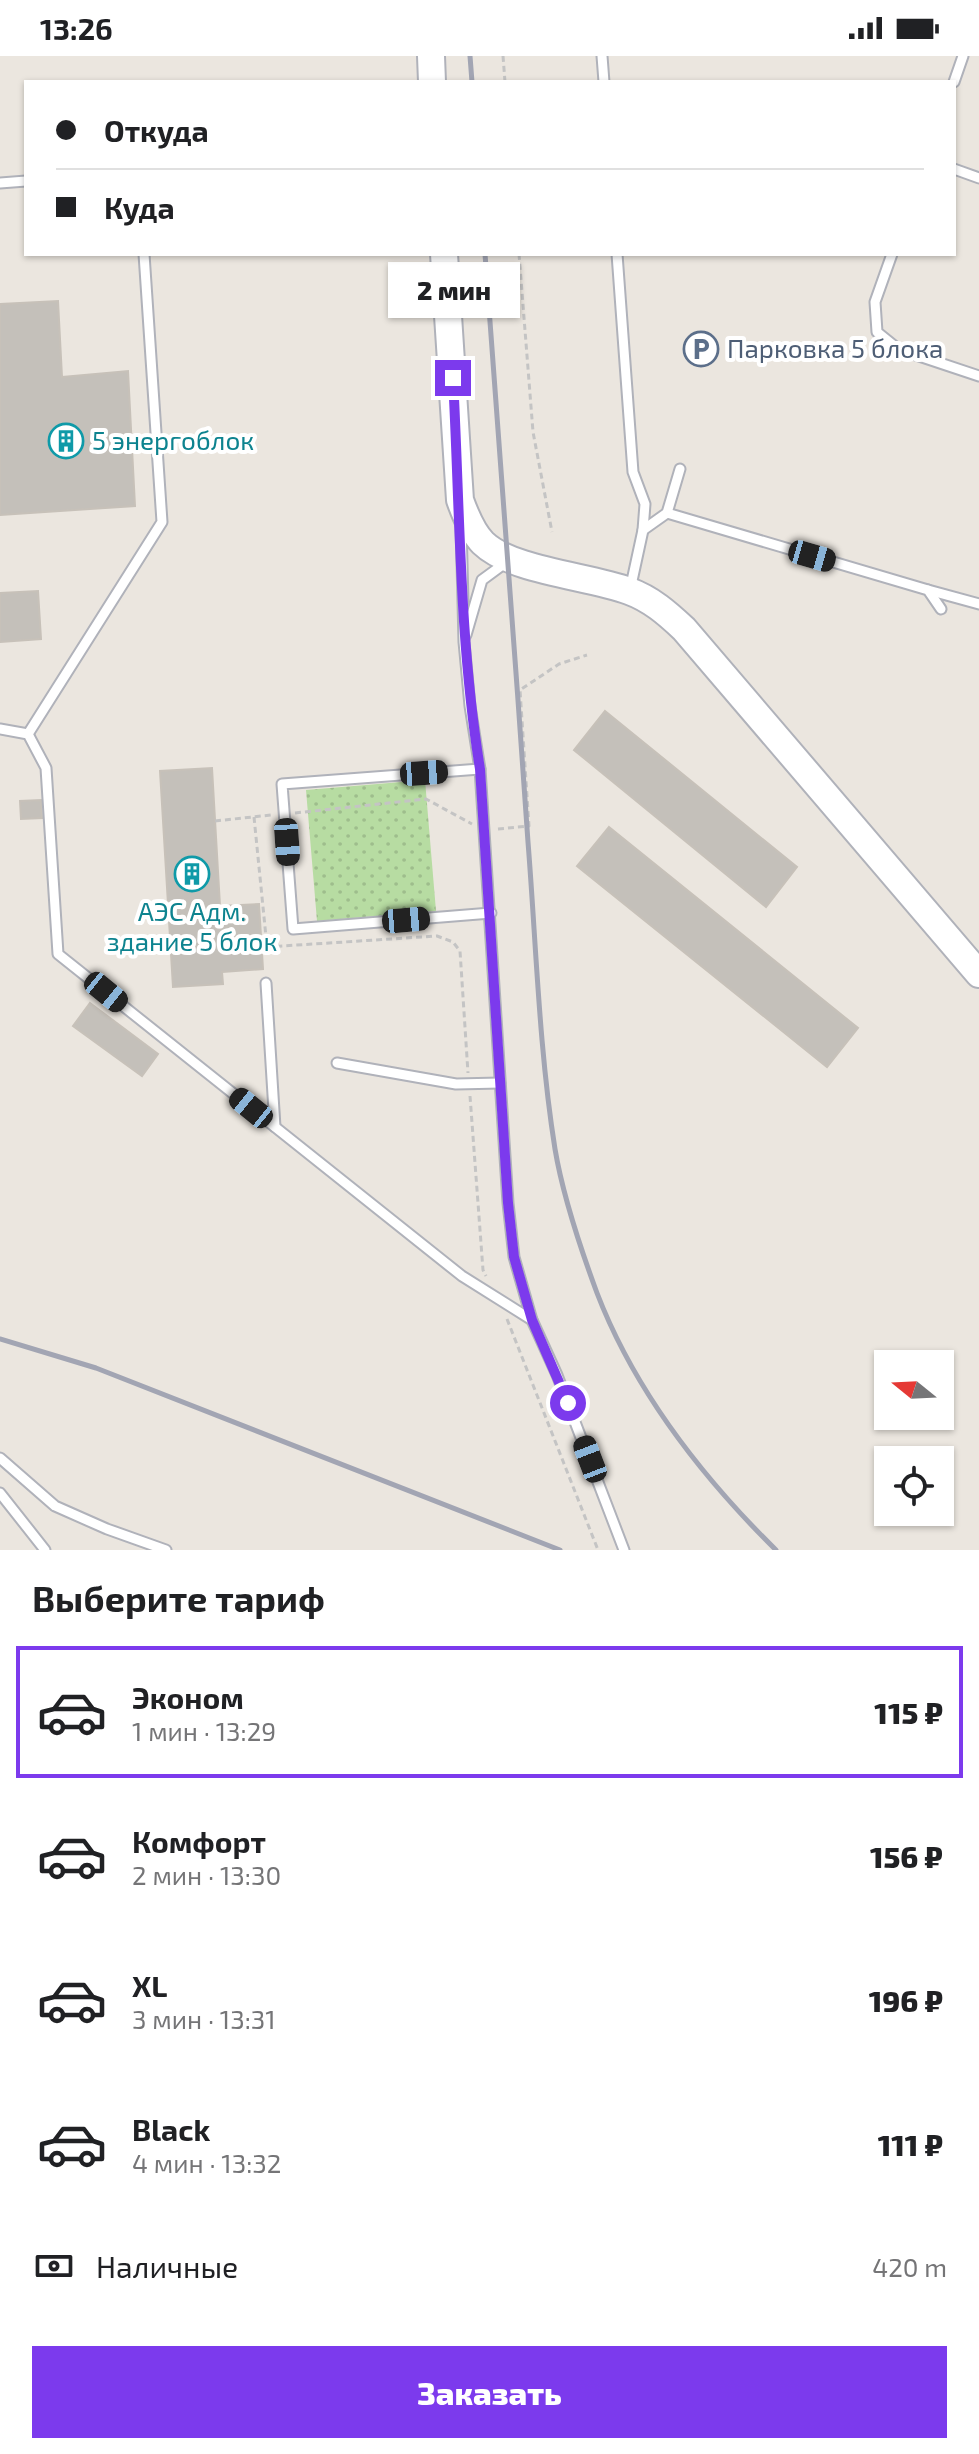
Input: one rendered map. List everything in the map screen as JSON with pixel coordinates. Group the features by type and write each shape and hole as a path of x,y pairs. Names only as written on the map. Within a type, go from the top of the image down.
{"main road":[{"path":"431,56 432,80"},
{"path":"444,256 460,500 478,537 485,545 510,559 630,592 659,606 684,629 979,974"}],"lane":[{"path":"602,56 604,80"},
{"path":"955,80 963,56"},
{"path":"956,170 979,178"},
{"path":"0,183 24,181"},
{"path":"28,734 162,522 144,256"},
{"path":"617,256 633,472 645,504 630,592"},
{"path":"891,256 875,302 877,332 898,349 979,376"},
{"path":"643,530 667,513 680,469"},
{"path":"460,500 464,642 480,769 514,1257 532,1320 557,1375 624,1550"},
{"path":"667,513 979,604"},
{"path":"464,642 482,580 510,559"},
{"path":"928,590 941,609"},
{"path":"0,729 28,734"},
{"path":"28,734 46,768 58,954 462,1276 532,1320"},
{"path":"480,769 282,784 284,814 293,929 491,913"},
{"path":"266,983 275,1127"},
{"path":"337,1063 456,1084 500,1083"},
{"path":"0,1458 55,1506 166,1550"},
{"path":"0,1493 45,1550"}],"path":[{"path":"503,56 505,80"},
{"path":"519,256 533,432 552,532"},
{"path":"529,826 520,690 559,664 587,655"},
{"path":"215,821 426,799"},
{"path":"254,817 267,947 437,936 453,942 460,951 483,1270 598,1550"}],"green space":[{"path":"425,780 436,911 317,921 306,790"}],"building":[{"name":"5 энергоблок","path":"58,301 62,377 128,371 135,506 0,515 0,304"},
{"path":"38,591 41,639 0,642 0,593"},
{"path":"605,711 797,867 766,907 574,750"},
{"name":"АЭС Адм. здание 5 блок","path":"212,768 220,906 259,904 263,969 222,972 223,984 173,987 160,771"},
{"path":"41,800 42,818 21,819 20,801"},
{"path":"609,827 858,1028 827,1067 577,866"},
{"path":"90,1003 158,1054 142,1076 73,1026"}],"railway":[{"path":"470,56 472,80"},
{"path":"485,256 542,1034 558,1167 597,1293 630,1365 696,1462 776,1550"},
{"path":"0,1339 96,1368 560,1550"}],"place":[{"name":"Парковка 5 блока","path":"701,349"},
{"name":"5 энергоблок","path":"66,441"},
{"name":"АЭС Адм. здание 5 блок","path":"192,874"}],"route":[{"path":"453,378 464,642 480,769 514,1257 532,1320 568,1403"}]}
